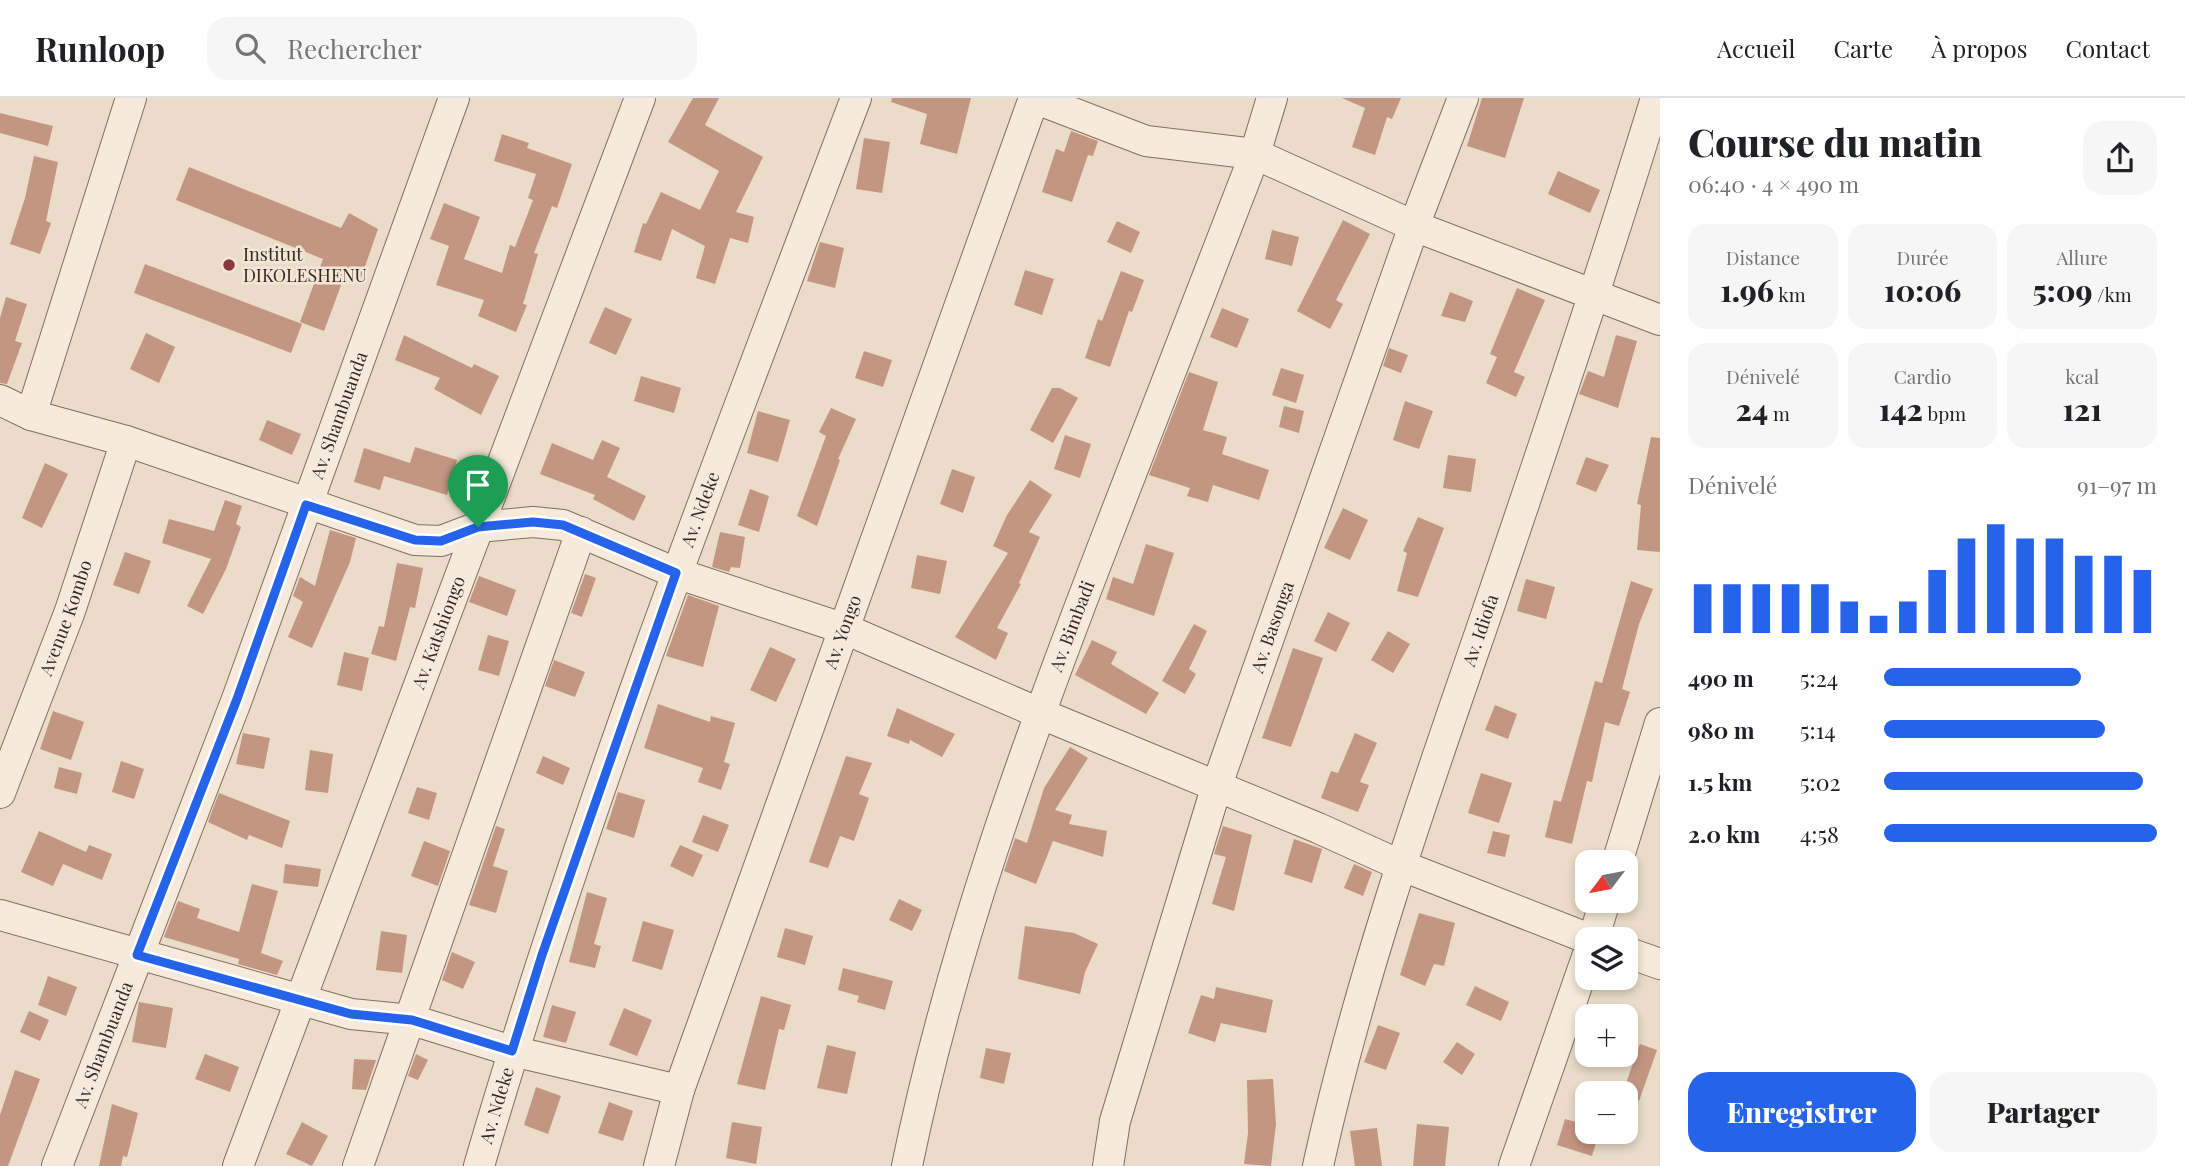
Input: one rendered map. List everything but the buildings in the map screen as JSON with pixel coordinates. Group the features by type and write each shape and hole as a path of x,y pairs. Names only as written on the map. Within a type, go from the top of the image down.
{"street":[{"path":"31,415 131,98"},
{"name":"Av. Shambuanda","path":"57,1166 237,699 454,98"},
{"name":"Av. Katshiongo","path":"238,1166 640,98"},
{"name":"Av. Ndeke","path":"479,1166 542,955 676,573 856,98"},
{"path":"1034,98 1146,141 1255,154 1414,226 1595,298 1660,320"},
{"name":"Av. Yongo","path":"659,1166 679,1090 1034,98"},
{"name":"Av. Bimbadi","path":"907,1166 922,1089 967,926 1039,713 1255,154 1272,98"},
{"name":"Av. Basonga","path":"1108,1166 1115,1121 1217,785 1414,226 1463,98"},
{"name":"Av. Idiofa","path":"1318,1166 1366,973 1400,865 1595,298 1656,98"},
{"path":"0,400 31,415 126,441 306,505 415,540 441,541 478,527 533,522 563,525 676,573 845,629 1400,865 1575,933"},
{"name":"Avenue Kombo","path":"0,793 70,611 126,441"},
{"path":"358,1166 412,1020 581,532"},
{"path":"1621,850 1660,723"},
{"path":"0,915 351,1014 412,1020 512,1051 679,1090"},
{"path":"1638,956 1660,964"},
{"path":"1514,1166 1575,990"}],"place":[{"name":"Institut DIKOLESHENU","path":"229,265"}],"route":[{"path":"306,505 415,540 441,541 478,527 533,522 563,525 676,573 542,955 512,1051 412,1020 351,1014 137,955 237,699 306,505"}]}
